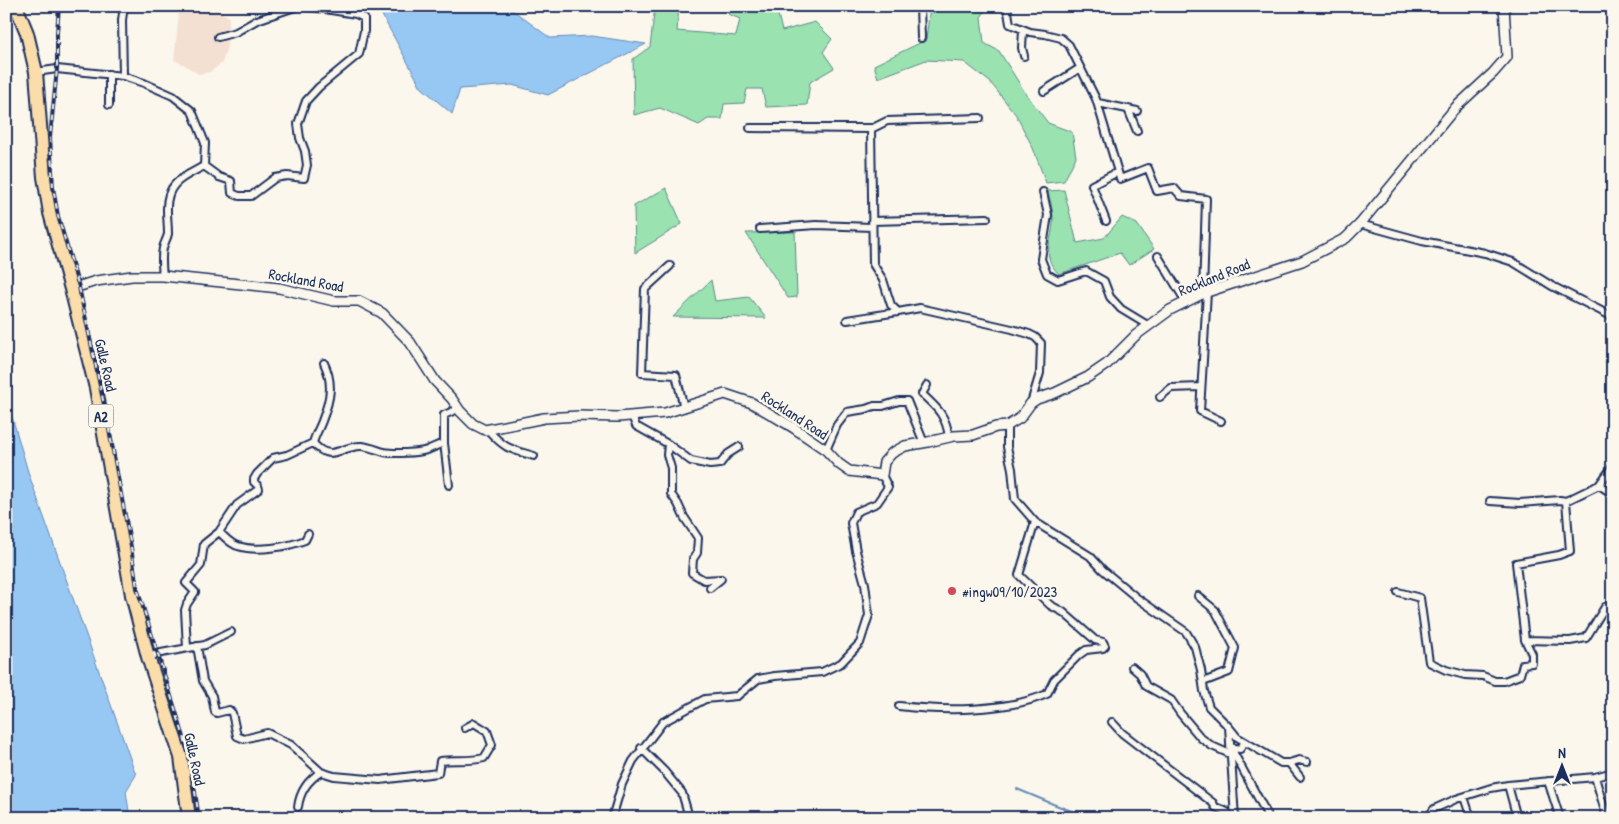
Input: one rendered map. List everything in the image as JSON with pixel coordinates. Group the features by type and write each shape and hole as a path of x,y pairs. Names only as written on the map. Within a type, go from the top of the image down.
{"highway":[{"name":"Galle Road","path":"18,10 27,33 36,72 44,177 48,204 96,388 132,595 148,657 181,757 189,818"}],"street":[{"path":"123,76 122,20 124,6"},
{"path":"218,37 236,32 257,20 298,6"},
{"path":"204,166 219,177 231,182 232,194 240,196 251,196 275,178 287,176 304,178 307,165 298,124 306,101 319,87 359,54 364,31 364,18 356,14 306,6"},
{"path":"920,6 921,38"},
{"path":"1007,6 1010,24 1023,30 1061,38 1069,45 1098,103 1120,179 1148,168 1157,190 1174,188 1181,196 1206,199 1205,293 1200,411 1221,421"},
{"name":"Rockland Road","path":"71,289 96,281 132,276 163,276 279,288 334,302 359,301 382,313 410,342 435,382 452,399 458,409 473,424 488,430 544,418 632,416 665,413 725,394 752,403 794,428 826,450 839,464 849,471 882,475 884,462 892,453 905,446 949,437 973,435 1007,426 1020,418 1031,403 1037,399 1088,378 1107,364 1136,335 1170,310 1205,293 1302,261 1346,238 1360,224 1456,107 1493,73 1507,57 1504,6"},
{"path":"1023,30 1022,48 1024,56"},
{"path":"1044,91 1080,68"},
{"path":"36,72 57,69 123,76 144,82 173,96 192,111 205,143 204,166"},
{"path":"109,74 109,105"},
{"path":"1098,103 1137,111"},
{"path":"1128,109 1137,131"},
{"path":"870,128 750,128 870,129 887,121 980,118"},
{"path":"870,128 873,264 883,280 890,305 898,312"},
{"path":"163,276 163,248 168,236 166,208 168,196 180,178 204,166"},
{"path":"1106,221 1092,186 1118,172"},
{"path":"1043,192 1048,215 1041,259 1047,274 1058,280 1086,271 1104,281 1110,297 1121,309 1149,326"},
{"path":"760,229 987,218"},
{"path":"1360,224 1422,241 1485,253 1513,262 1552,286 1613,317"},
{"path":"1158,256 1186,302"},
{"path":"670,266 645,289 642,373 676,375 684,408"},
{"path":"847,320 920,308 1012,329 1035,337 1041,343 1040,373 1031,403"},
{"path":"313,444 317,428 322,423 329,399 330,375 324,363"},
{"path":"927,385 922,394 939,409 948,425 949,437"},
{"path":"1160,397 1171,388 1201,387"},
{"path":"826,450 837,425 846,412 883,406 899,400 907,402 924,443"},
{"path":"449,485 444,443 444,414 458,409"},
{"path":"632,416 636,426 668,444 691,461 710,465 720,464 728,454 739,447"},
{"path":"1007,426 1007,447 1012,469 1015,499 1035,522 1090,556 1102,570 1137,598 1186,632 1195,647 1209,707 1237,737 1281,763 1300,760 1306,762"},
{"path":"488,430 499,442 508,448 534,456"},
{"path":"313,444 321,452 334,454 355,446 370,447 386,452 412,452 427,450 444,443"},
{"path":"187,648 185,610 195,592 186,583 201,565 204,544 219,532 237,505 259,489 254,479 264,466 269,464 273,458 287,456 313,444"},
{"path":"668,444 671,468 671,494 698,538 697,553 693,560 692,573 704,580 721,579 710,588"},
{"path":"1490,501 1520,503 1566,501 1598,485 1613,466"},
{"path":"612,818 622,784 633,760 663,722 705,699 737,696 758,679 822,672 841,663 860,643 869,616 865,584 851,523 856,512 877,503 888,487 882,475"},
{"path":"1598,485 1613,494"},
{"path":"1398,592 1420,598 1429,662 1446,670 1465,675 1483,676 1495,681 1504,681 1520,675 1524,664 1532,664 1532,654 1525,640 1516,563 1570,551 1566,501"},
{"path":"899,706 926,709 984,707 1036,699 1047,694 1054,680 1086,650 1105,646 1062,612 1050,605 1019,575 1035,522"},
{"path":"219,532 227,540 239,547 257,549 298,543 305,540 308,534"},
{"path":"1198,596 1215,610 1235,648 1229,672 1203,682"},
{"path":"1525,640 1570,641 1586,638 1605,607 1613,605"},
{"path":"148,657 205,645 231,632"},
{"path":"197,646 203,681 212,696 215,712 228,710 232,713 237,736 244,739 267,733 291,745 321,772 334,776 380,780 438,772 440,761 472,761 484,758 492,746 487,731 474,723 465,728"},
{"path":"1132,667 1140,674 1146,686 1171,700 1201,738 1212,746 1230,750 1240,749 1245,742"},
{"path":"1112,722 1122,734 1213,803 1215,807 1224,810 1235,818"},
{"path":"1229,727 1235,818"},
{"path":"641,748 664,771 682,793 687,810 684,818"},
{"path":"1230,750 1269,818"},
{"path":"1289,763 1300,777"},
{"path":"298,807 299,797 303,789 312,777 321,772"},
{"path":"1428,818 1434,809 1491,788 1596,777 1613,772"},
{"path":"1596,777 1607,818"},
{"path":"1548,781 1560,818"},
{"path":"1508,785 1517,818"},
{"path":"1464,797 1471,818"}],"shaded area":[{"path":"195,7 215,9 229,17 227,47 222,63 210,72 198,74 174,60 179,12"}],"green space":[{"path":"655,6 679,6 677,31 736,36 740,19 728,14 726,6 776,6 782,31 815,22 832,39 823,52 834,68 810,82 807,105 766,107 762,89 747,89 744,103 724,104 722,119 708,119 699,125 660,108 634,115 633,59 650,47"},
{"path":"930,6 989,6 981,17 984,43 999,51 1026,94 1048,123 1072,132 1076,157 1064,181 1046,183 1033,148 1016,115 990,82 964,62 926,60 878,78 874,65 926,40"},
{"path":"666,188 682,224 635,253 634,206"},
{"path":"1064,190 1077,243 1104,238 1122,217 1137,224 1154,249 1129,265 1120,253 1059,274 1053,267 1049,254 1053,218 1048,191"},
{"path":"795,232 797,297 788,298 746,233"},
{"path":"711,280 715,301 749,297 766,318 673,317"}],"water":[{"path":"377,6 499,6 514,11 550,38 592,36 646,44 548,95 512,85 460,89 452,114 421,87"},
{"path":"6,396 29,475 136,775 126,791 130,818 6,818"}],"waterway":[{"path":"1017,789 1090,818"}],"railway":[{"path":"59,6 57,69 50,137 53,187 58,216 79,287 106,414 137,588 189,753 199,818"}],"place":[{"name":"#ingw09/10/2023","path":"952,591"}]}
